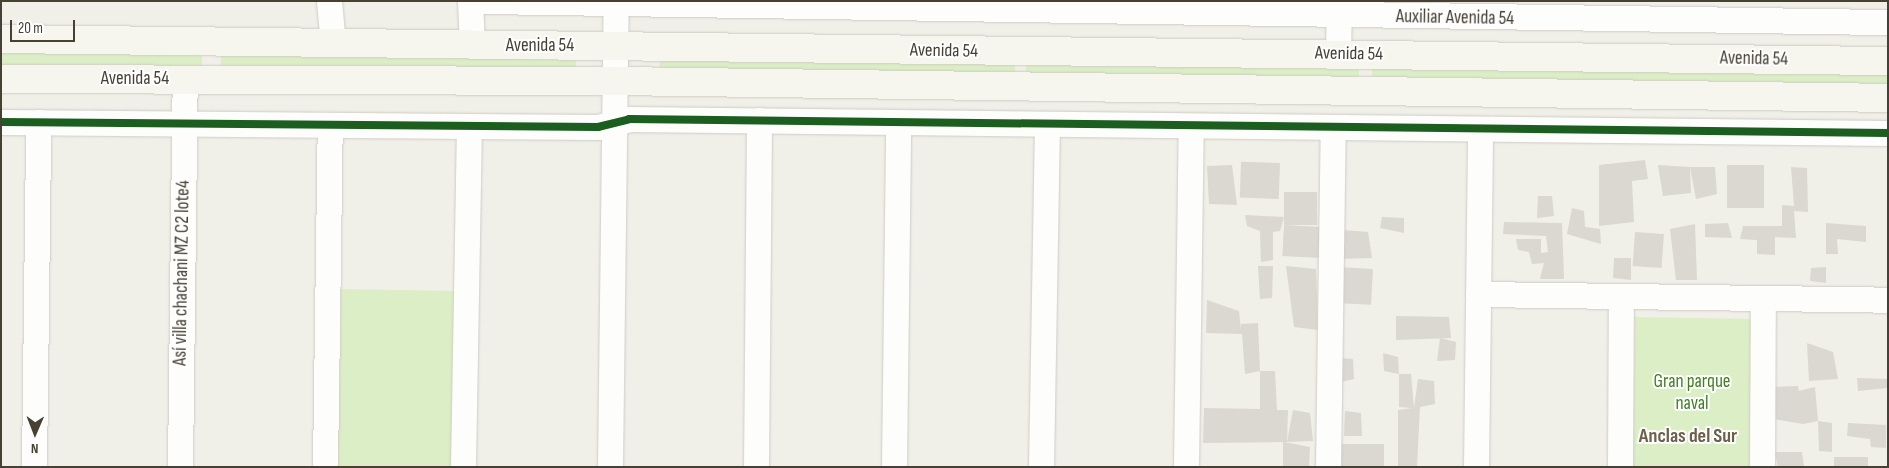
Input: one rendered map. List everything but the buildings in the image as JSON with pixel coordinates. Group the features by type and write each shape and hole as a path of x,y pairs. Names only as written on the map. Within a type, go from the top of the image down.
{"main road":[{"name":"Avenida 54","path":"1,39 472,46 1888,61"},
{"name":"Avenida 54","path":"1,79 614,81 1888,98"}],"street":[{"path":"329,1 334,44"},
{"path":"470,1 472,46"},
{"name":"Auxiliar Avenida 54","path":"483,1 1339,9 1888,22"},
{"path":"610,467 616,3"},
{"path":"1338,54 1339,9"},
{"name":"Así villa chachani MZ C2 lote4","path":"180,467 185,79"},
{"path":"1,122 598,127 629,118 1191,127 1888,134"},
{"path":"756,467 759,120"},
{"path":"34,467 38,122"},
{"path":"894,467 898,122"},
{"path":"1041,467 1047,125"},
{"path":"325,467 330,126"},
{"path":"463,467 469,126"},
{"path":"1186,467 1191,127"},
{"path":"1328,467 1333,128"},
{"path":"1476,467 1480,130"},
{"path":"1478,294 1888,300"},
{"path":"1620,467 1621,296"},
{"path":"1762,467 1763,298"}],"green space":[{"path":"1,52 202,56 202,72 1,68"},
{"path":"221,54 576,60 576,75 221,69"},
{"path":"660,58 1015,61 1015,77 659,71"},
{"path":"1026,62 1359,66 1359,79 1026,78"},
{"path":"1372,66 1888,75 1888,89 1372,80"},
{"path":"341,289 454,291 451,467 338,467"},
{"name":"Gran parque naval","path":"1635,317 1752,319 1749,467 1632,467"}],"cycle path":[{"path":"1,122 598,127 629,119 1888,133"}],"district":[{"name":"Anclas del Sur","path":"1688,436"}]}
